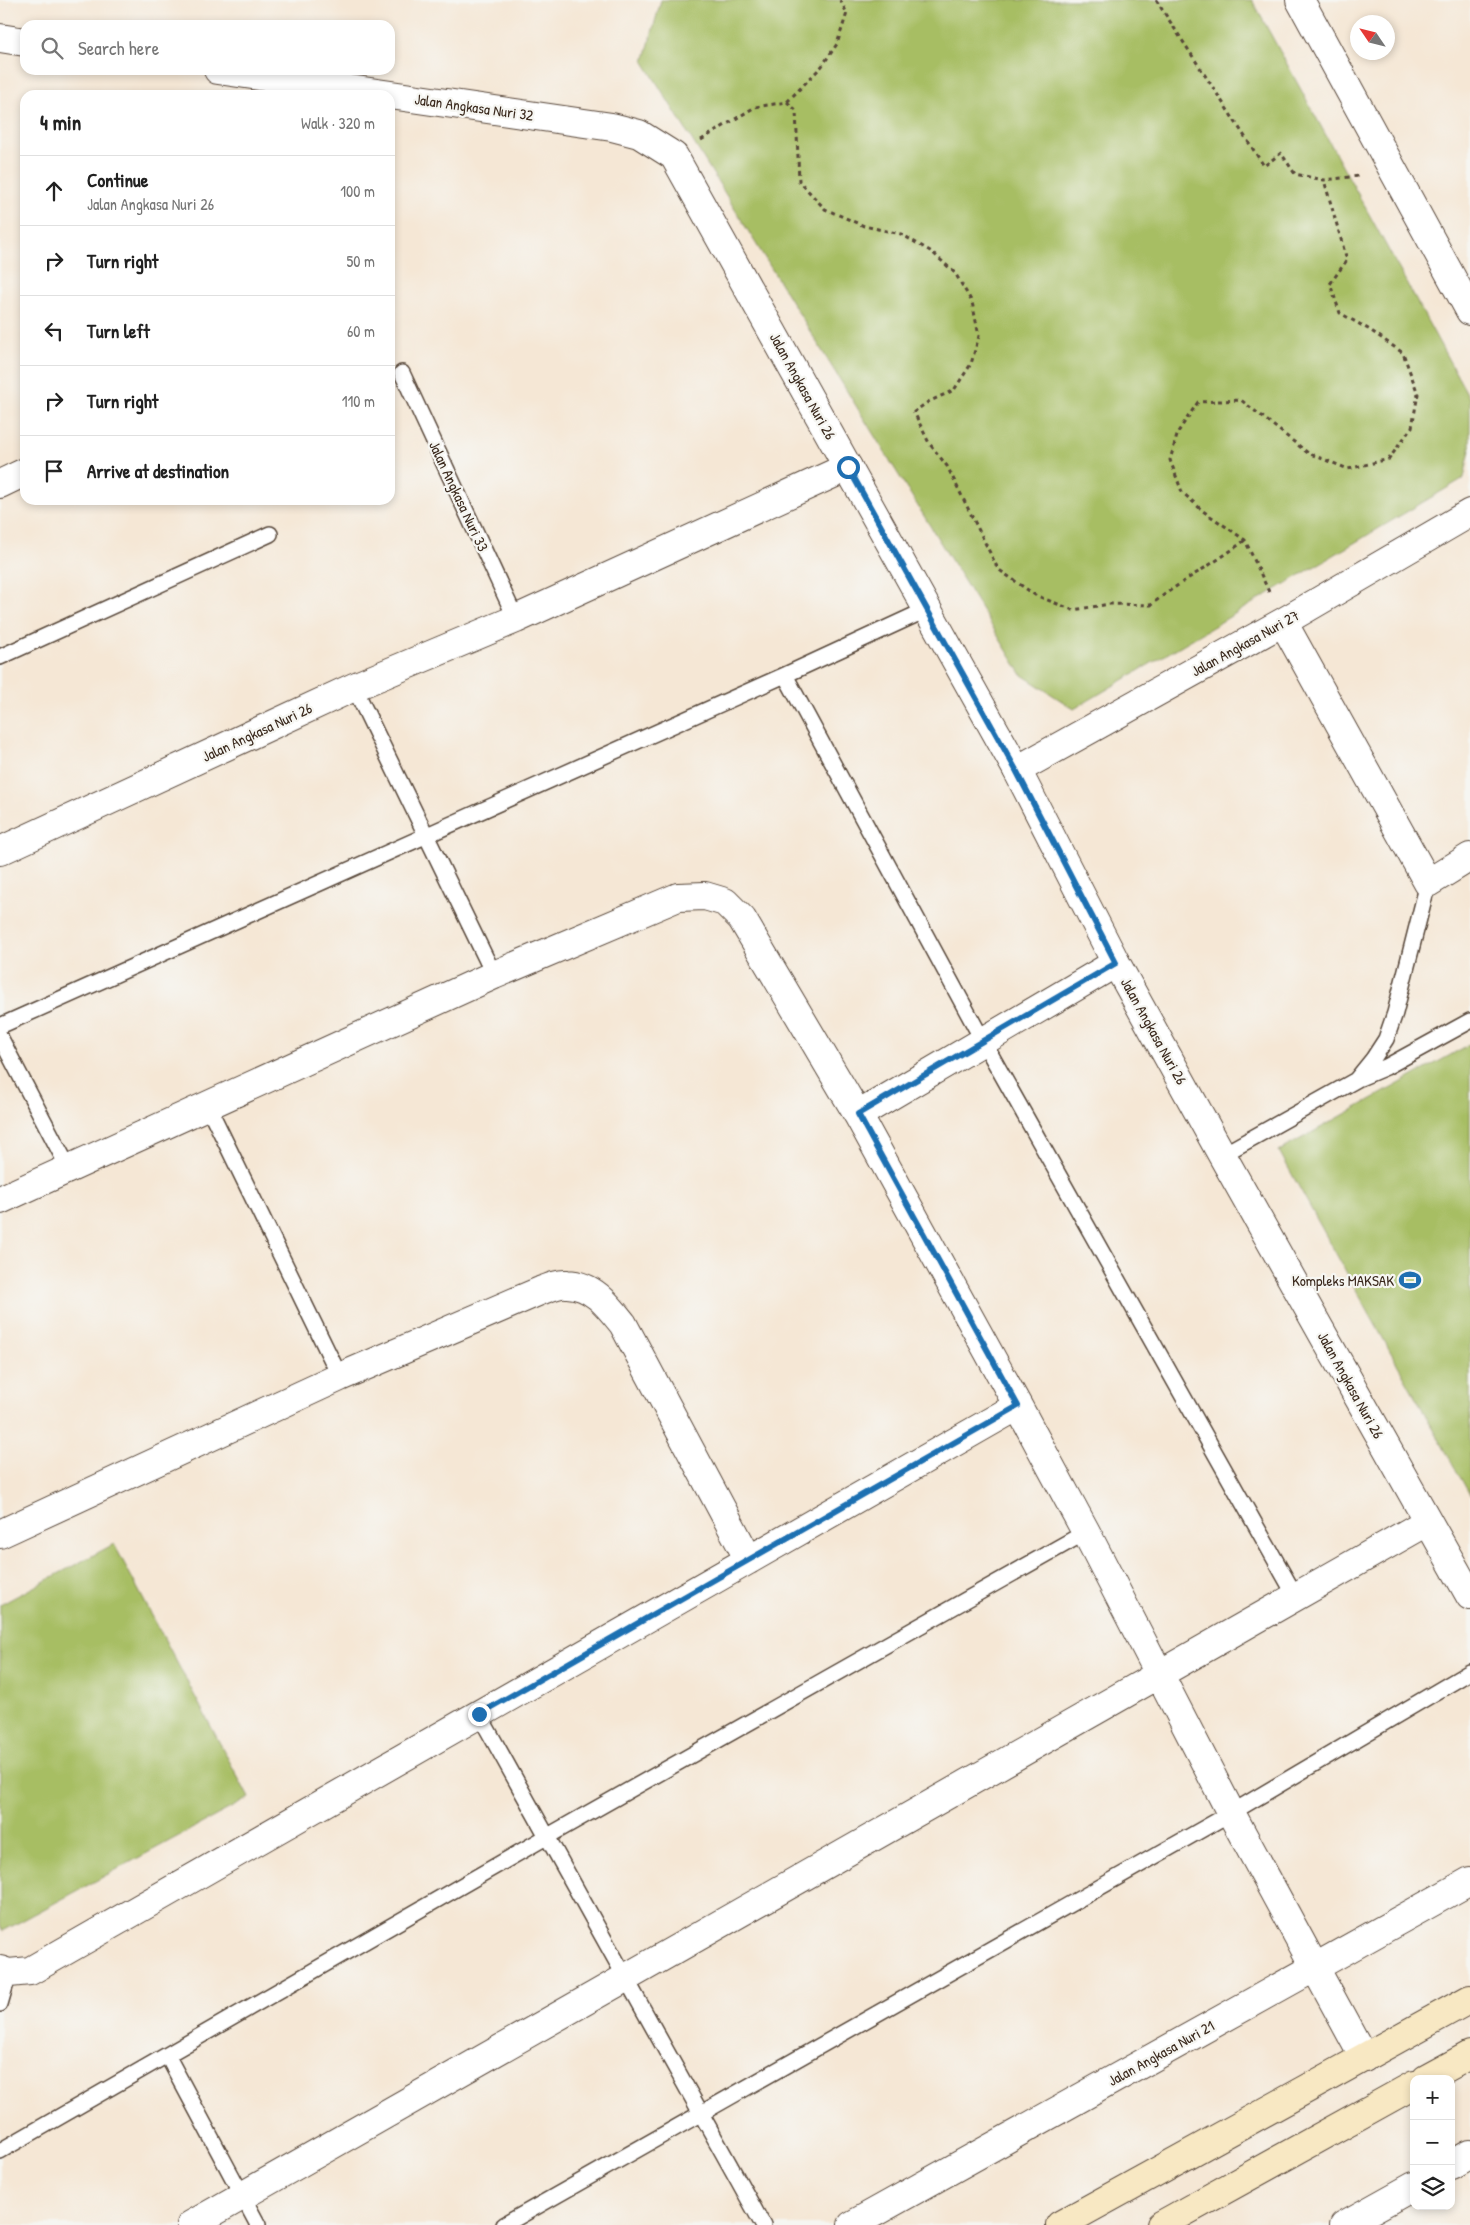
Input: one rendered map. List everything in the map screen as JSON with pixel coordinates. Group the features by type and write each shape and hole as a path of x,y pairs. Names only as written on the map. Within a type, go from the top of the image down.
{"main road":[{"path":"1060,2225 1470,1999"},
{"path":"1433,2075 1470,2055"},
{"path":"1161,2225 1410,2088"}],"street":[{"path":"1300,0 1470,312"},
{"path":"0,38 20,41"},
{"name":"Jalan Angkasa Nuri 32","path":"253,75 356,90"},
{"name":"Jalan Angkasa Nuri 32","path":"395,96 612,127"},
{"name":"Jalan Angkasa Nuri 26","path":"612,127 640,134 674,156 928,609 1016,770 1116,963 1222,1155 1470,1596"},
{"name":"Jalan Angkasa Nuri 26","path":"0,851 354,687 516,619 848,467"},
{"path":"0,484 20,474"},
{"name":"Jalan Angkasa Nuri 27","path":"1016,770 1283,622 1470,513"},
{"path":"1283,622 1428,883 1470,857"},
{"path":"0,1200 494,975 678,897 705,896 725,902 742,919 858,1114 1086,1532 1231,1813 1364,2058"},
{"path":"858,1114 1116,963"},
{"path":"0,1534 340,1377 540,1290 566,1283 588,1289 605,1301 623,1324 749,1560"},
{"path":"4,1972 30,1971 1018,1406"},
{"path":"191,2225 1427,1522"},
{"name":"Jalan Angkasa Nuri 21","path":"852,2225 1470,1881"},
{"path":"1455,2163 1470,2154"},
{"path":"1344,2225 1410,2188"}],"lane":[{"name":"Jalan Angkasa Nuri 33","path":"402,373 516,619"},
{"path":"0,657 270,534"},
{"path":"0,1026 785,676 928,609"},
{"path":"785,676 983,1041 1296,1597"},
{"path":"354,687 494,975"},
{"path":"1356,1080 1386,1039 1395,1014 1428,883"},
{"path":"1222,1155 1356,1080 1470,1021"},
{"path":"0,1038 69,1169"},
{"path":"208,1106 340,1377"},
{"path":"0,2151 548,1836 1086,1532"},
{"path":"504,2225 1231,1813 1470,1672"},
{"path":"479,1714 763,2225"},
{"path":"0,2004 4,1972"},
{"path":"167,2055 258,2225"}],"path":[{"path":"674,156 755,107 787,102 822,66 838,44 847,14 840,0"},
{"path":"1156,0 1264,166 1281,153 1295,174 1324,180 1357,175 1365,179"},
{"path":"787,102 796,110 799,181 826,209 864,226 901,234 932,252 955,273 972,302 979,336 971,364 954,390 928,402 914,412 929,443 947,466 998,569 1035,595 1073,610 1110,604 1151,605 1171,588 1222,558 1244,540"},
{"path":"1283,622 1244,540 1203,511 1182,492 1170,460 1178,432 1198,402 1241,400 1308,453 1348,469 1389,459 1412,428 1418,394 1403,353 1370,330 1340,313 1330,284 1347,260 1324,180"}],"green space":[{"path":"661,0 1252,0 1470,399 1470,449 1464,478 1074,709 1022,675 644,62"},
{"name":"Kompleks MAKSAK","path":"1470,1044 1470,1495 1279,1151"},
{"path":"114,1544 249,1798 3,1931 0,1926 0,1605"}],"place":[{"name":"Kompleks MAKSAK","path":"1410,1280"}],"route":[{"path":"479,1714 1018,1406 858,1114 1116,963 1016,770 848,467"}]}
